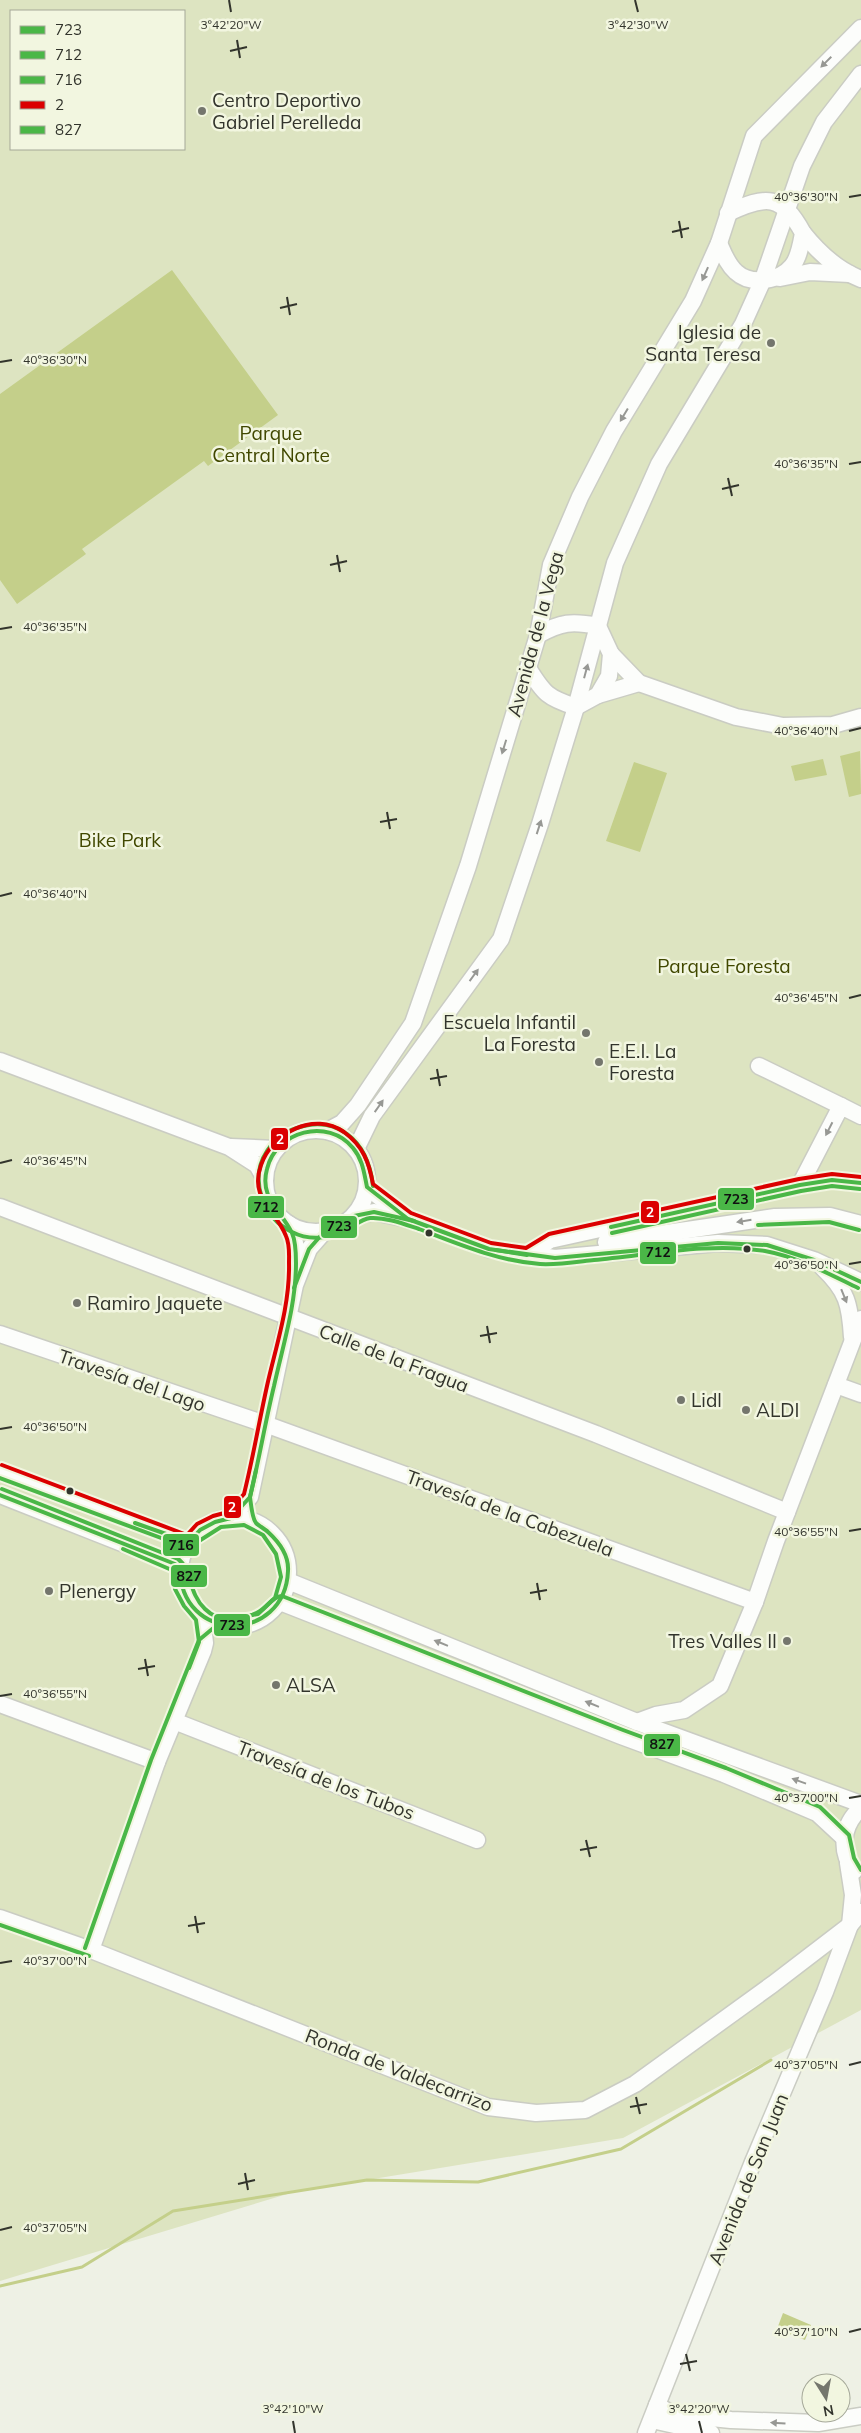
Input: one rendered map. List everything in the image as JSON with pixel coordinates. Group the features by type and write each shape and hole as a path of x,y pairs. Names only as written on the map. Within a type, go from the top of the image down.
{"street":[{"name":"Avenida de la Vega","path":"327,1131 342,1123 358,1105 413,1023 468,866 538,635 551,565 580,497 614,431 692,301 719,243 754,136 861,28"},
{"path":"356,1149 372,1116 500,939 540,824 576,707 615,563 660,464 743,324 762,282 802,166 824,122 861,74"},
{"path":"728,214 750,202 769,200 788,210 803,234 819,253 855,277"},
{"path":"762,282 784,273 793,266 803,234"},
{"path":"719,243 727,261 738,274 762,282 810,272 855,277"},
{"path":"538,635 555,626 573,622 598,626"},
{"path":"598,626 611,654 639,683 736,717 783,726 833,725 861,716"},
{"path":"598,695 609,676 611,654"},
{"path":"528,668 538,685 552,699 576,707 598,695 639,683"},
{"path":"0,1061 229,1147 256,1165 265,1179"},
{"path":"758,1066 861,1116"},
{"path":"800,1185 841,1106"},
{"path":"354,1216 362,1202 367,1187 363,1160 348,1141 327,1131 313,1130 299,1133 286,1140 276,1149 266,1168 266,1192 270,1205 288,1224 300,1230 324,1232 340,1226 354,1216 374,1212 408,1219 489,1249 555,1258 733,1242 767,1245 814,1260 861,1282"},
{"path":"229,1147 276,1149"},
{"path":"527,1255 550,1240 800,1185 832,1180 861,1183"},
{"path":"367,1187 408,1219"},
{"name":"Calle de la Fragua","path":"0,1207 596,1434 787,1512"},
{"path":"527,1255 775,1217 830,1216 861,1224"},
{"path":"255,1522 250,1497 295,1285 295,1243 288,1224"},
{"path":"295,1285 309,1249 324,1232"},
{"path":"814,1260 840,1285 850,1311 852,1342"},
{"path":"637,1722 656,1715 684,1710 720,1686 755,1602 787,1512 861,1319"},
{"name":"Travesía del Lago","path":"0,1334 264,1424"},
{"path":"836,1385 861,1394"},
{"name":"Travesía de la Cabezuela","path":"264,1424 755,1602"},
{"path":"0,1471 189,1542"},
{"path":"0,1494 130,1545 175,1564 180,1568"},
{"path":"231,1518 250,1497"},
{"path":"231,1518 255,1522 270,1532 282,1546 288,1563 288,1581 280,1602 269,1614 256,1622 241,1626 225,1626 202,1616 189,1603 181,1586 180,1568 189,1542 207,1526 231,1518"},
{"path":"288,1581 637,1722 861,1806 847,1826 844,1838 844,1851 853,1894 850,1925"},
{"path":"280,1602 621,1736 724,1774 817,1813 844,1838"},
{"path":"202,1616 205,1643"},
{"path":"91,1950 157,1762 205,1643 225,1626"},
{"path":"0,1704 157,1762"},
{"name":"Travesía de los Tubos","path":"174,1721 477,1840"},
{"path":"848,1863 861,1878"},
{"name":"Ronda de Valdecarrizo","path":"0,1918 91,1950 488,2107 536,2113 584,2110 635,2084 850,1925 861,1912"},
{"name":"Avenida de San Juan","path":"652,2419 753,2162 834,1971 850,1925"},
{"path":"808,1956 823,1961 834,1971"},
{"path":"652,2419 672,2414 731,2420 818,2423 861,2416"},
{"path":"652,2419 711,2433"}],"green space":[{"path":"0,0 861,0 861,2010 623,2138 294,2192 0,2281"}],"shaded area":[{"path":"172,270 278,415 208,466 204,461 82,549 86,554 17,604 0,580 0,394"},
{"path":"860,751 861,794 849,797 840,756"},
{"path":"823,759 827,775 795,781 791,766"},
{"path":"634,762 667,773 640,852 606,841"},
{"path":"783,2313 811,2325 805,2340 777,2329"}],"waterway":[{"path":"0,2286 82,2267 173,2211 367,2180 478,2182 621,2149 771,2060"}],"transit line":[{"name":"2","path":"2,1465 187,1535 197,1524 213,1516 228,1512 244,1494 282,1325 289,1279 287,1239 282,1227 261,1196 258,1187 258,1177 266,1154 274,1143 295,1129 307,1125 320,1124 332,1126 351,1137 364,1155 373,1184 411,1213 491,1243 526,1248 549,1234 799,1179 832,1174 861,1177"},
{"name":"712","path":"373,1186 364,1154 347,1134 326,1125 304,1126 283,1135 267,1151 259,1172 262,1198 270,1214 287,1229 306,1237 327,1237 361,1221 376,1218 395,1221 494,1256 540,1264 567,1263 680,1250 744,1249 765,1251 789,1257 813,1266 858,1288"},
{"name":"723","path":"0,1495 175,1564 180,1568 185,1593 196,1611 213,1622 233,1625 253,1622 270,1612 282,1595 288,1571 287,1560 279,1545 255,1521 250,1497 288,1325 295,1279 296,1251 293,1236 268,1196 266,1188 265,1179 272,1156 281,1145 292,1137 317,1131 330,1133 342,1138 353,1148 363,1167 367,1187 408,1219 489,1249 527,1255"},
{"name":"723","path":"611,1227 800,1185 832,1180 861,1183"},
{"name":"712","path":"612,1233 801,1191 832,1186 860,1189"},
{"name":"723","path":"294,1288 309,1249 324,1232 340,1226 354,1216 374,1212 414,1221"},
{"name":"712","path":"758,1225 829,1222 859,1230"},
{"name":"723","path":"496,1250 555,1258 718,1243 767,1245 814,1260 861,1282"},
{"name":"723","path":"135,1523 189,1542 200,1530 215,1522 231,1518 250,1497 256,1470"},
{"name":"716","path":"0,1478 188,1548 221,1527 244,1525 263,1535 276,1554 281,1577 275,1598 258,1614 223,1620 199,1640 151,1760 85,1948"},
{"name":"827","path":"2,1489 178,1559 186,1569 200,1603 211,1614 218,1617 225,1619 246,1617 260,1611 273,1600 282,1596 623,1730 726,1768 820,1807 849,1835 854,1858 861,1870"},
{"name":"716","path":"123,1549 174,1571 175,1589 184,1606 196,1620 199,1642 189,1668"},
{"name":"716","path":"0,1925 89,1956"}],"place":[{"name":"Centro Deportivo Gabriel Perelleda","path":"202,111"},
{"name":"Iglesia de Santa Teresa","path":"771,343"},
{"name":"Escuela Infantil La Foresta","path":"586,1033"},
{"name":"E.E.I. La Foresta","path":"599,1062"},
{"name":"Ramiro Jaquete","path":"77,1303"},
{"name":"Lidl","path":"681,1400"},
{"name":"ALDI","path":"746,1410"},
{"name":"Plenergy","path":"49,1591"},
{"name":"Tres Valles II","path":"787,1641"},
{"name":"ALSA","path":"276,1685"}],"park label":[{"name":"Parque Central Norte","path":"271,444"},
{"name":"Bike Park","path":"120,840"},
{"name":"Parque Foresta","path":"724,966"}]}
